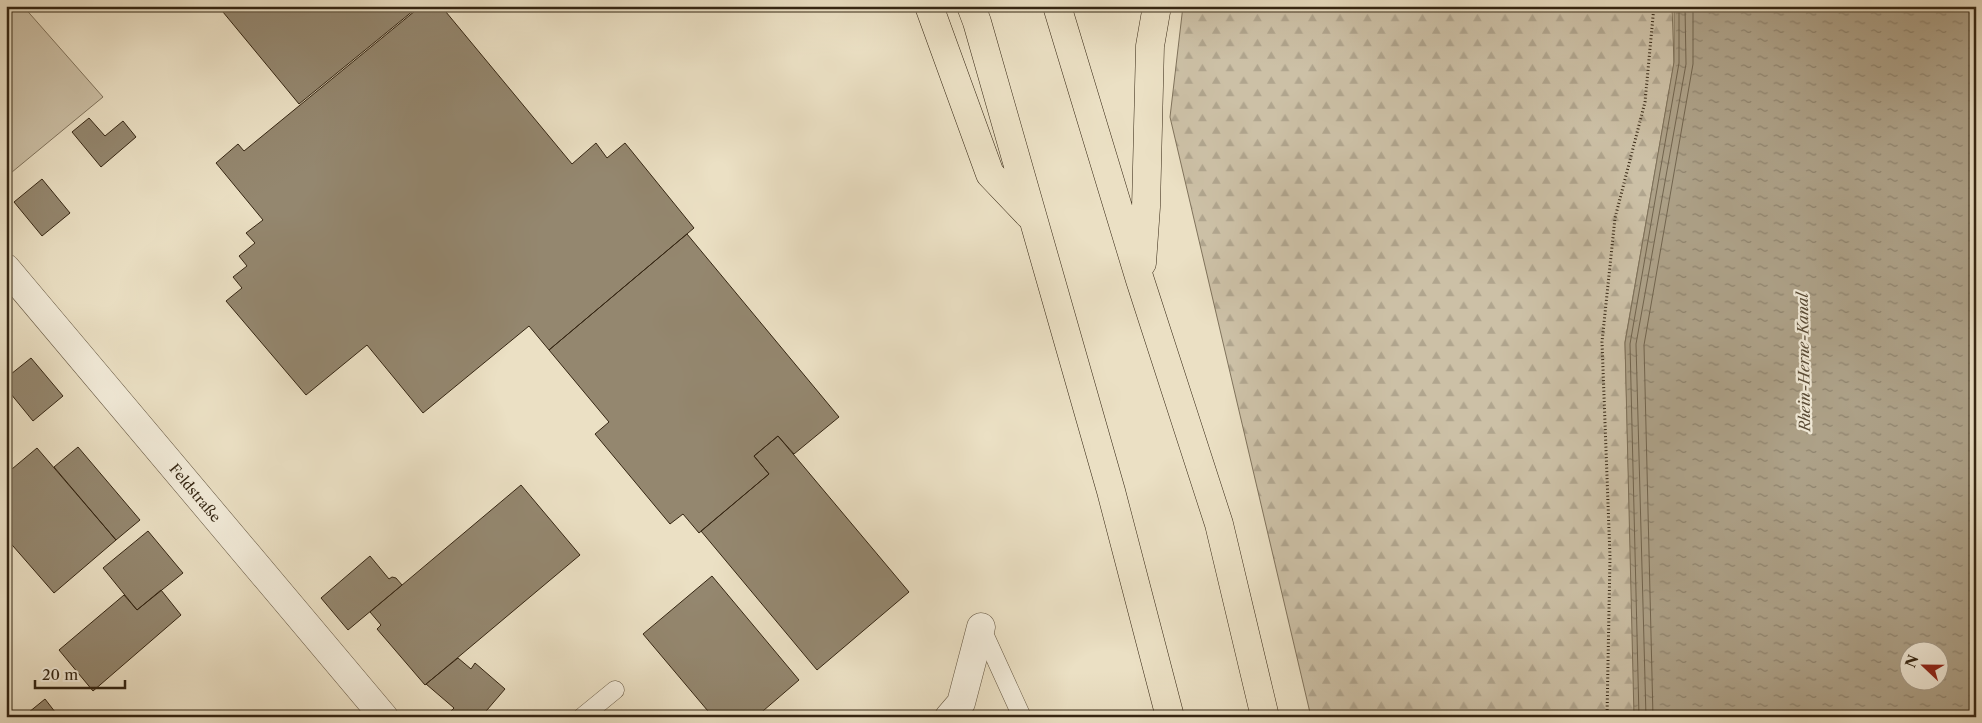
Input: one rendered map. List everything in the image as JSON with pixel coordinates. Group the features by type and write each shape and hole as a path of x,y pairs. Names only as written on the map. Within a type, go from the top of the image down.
{"highway":[{"path":"929,6 990,174 1032,218"},
{"path":"971,6 1111,491 1170,717"},
{"path":"1056,6 1140,280 1219,524 1264,717"},
{"path":"1140,280 1146,207 1150,46 1157,6"}],"street":[{"name":"Feldstraße","path":"6,268 384,717"},
{"path":"949,717 961,702 981,628"}],"lane":[{"path":"981,628 1022,717"},
{"path":"582,717 615,690"}],"path":[{"path":"1607,717 1610,557 1602,342 1615,218 1645,102 1654,6"}],"green space":[{"path":"6,6 23,6 103,97 6,177"},
{"path":"1183,6 1672,6 1674,63 1625,342 1635,717 1311,717 1170,117"}],"water":[{"name":"Rhein-Herne-Kanal","path":"1674,6 1976,6 1976,717 1634,717 1625,343 1674,62"}],"building":[{"path":"218,6 419,6 299,104"},
{"path":"421,6 441,6 572,164 596,143 607,158 625,143 694,228 549,350 529,326 423,413 367,345 306,395 226,301 242,288 233,277 247,266 239,256 255,243 246,233 263,220 216,163 238,144 244,151"},
{"path":"89,118 105,136 123,121 136,137 101,167 72,132"},
{"path":"42,179 70,213 42,236 14,202"},
{"path":"687,234 839,417 794,454 778,436 754,456 769,474 699,533 683,514 670,524 595,434 609,422 549,350"},
{"path":"31,358 63,396 33,421 6,388 6,378"},
{"path":"778,436 909,592 817,670 701,531 769,474 754,456"},
{"path":"78,447 140,520 116,540 54,467"},
{"path":"37,448 116,540 54,593 6,538 6,474"},
{"path":"521,485 580,555 425,685 377,629 381,625 370,612"},
{"path":"148,531 183,573 137,610 103,568"},
{"path":"370,556 389,579 392,577 396,578 402,585 348,630 321,598"},
{"path":"712,576 799,680 756,717 713,717 643,634"},
{"path":"161,590 181,615 93,691 59,650 124,595 137,610"},
{"path":"458,658 471,669 475,663 505,689 481,717 451,717 448,714 454,708 426,684"},
{"path":"45,699 59,717 23,717"},
{"path":"6,706 16,717 6,717"}]}
